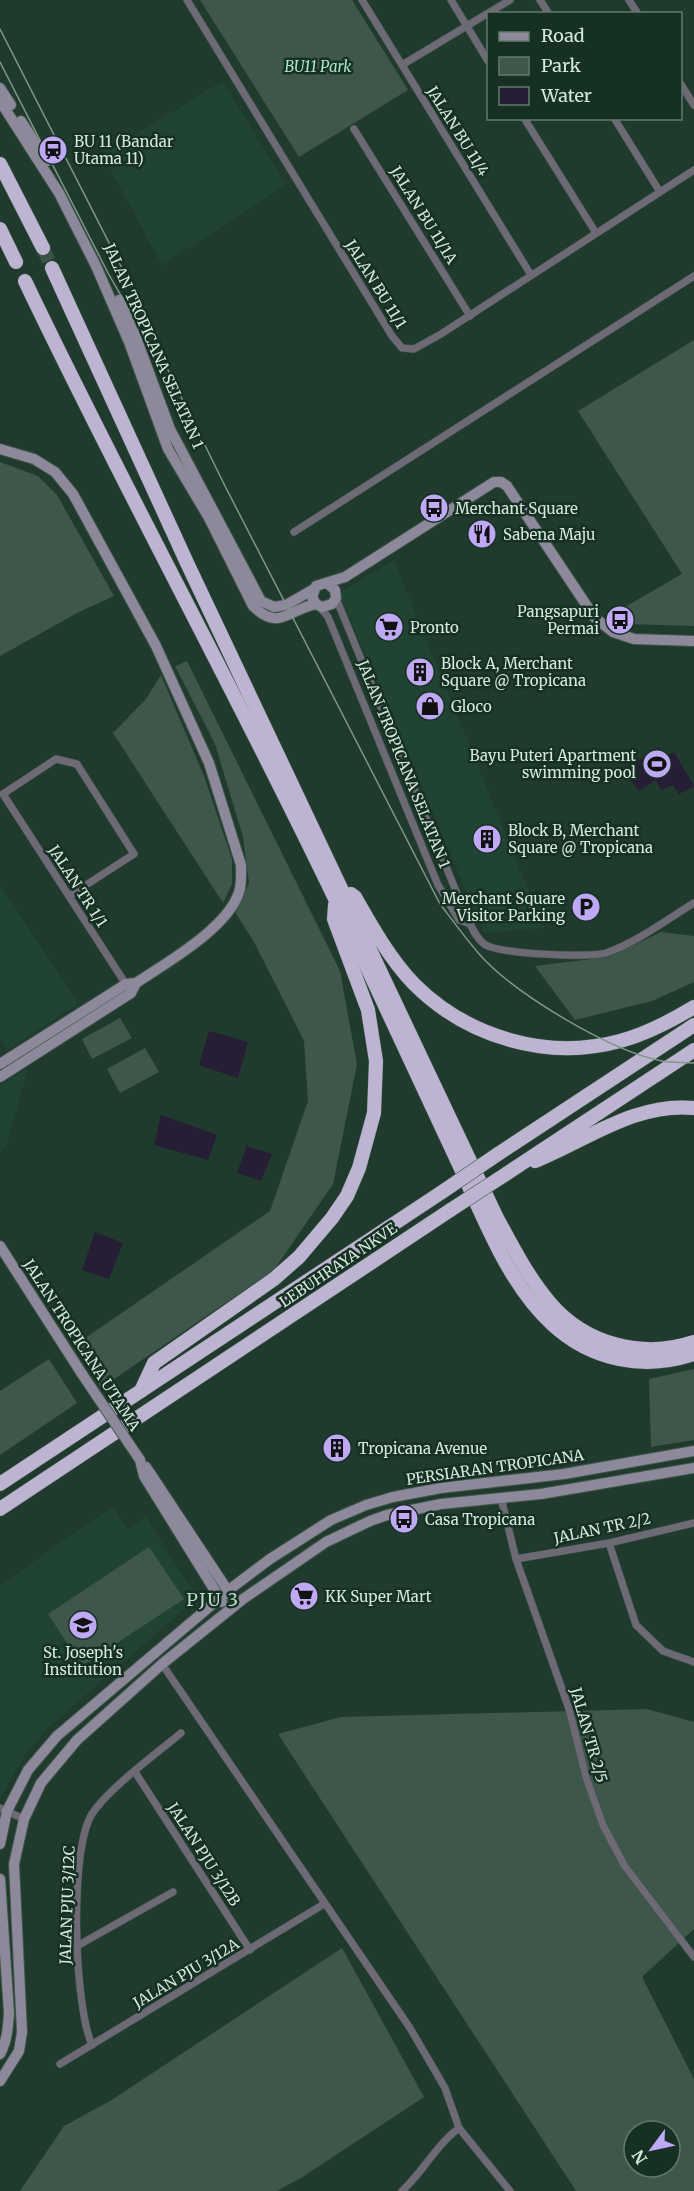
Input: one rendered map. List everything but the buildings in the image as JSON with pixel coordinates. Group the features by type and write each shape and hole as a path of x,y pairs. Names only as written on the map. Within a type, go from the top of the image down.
{"highway":[{"path":"0,165 43,248"},
{"path":"0,229 16,261"},
{"path":"52,268 188,565 515,1252 552,1306 573,1323 608,1343 640,1350 674,1347 694,1342"},
{"path":"25,281 99,433 335,900 491,1231 529,1299 564,1334 604,1356 621,1361 646,1362 682,1358 694,1354"},
{"path":"340,885 355,897 390,953 414,983 443,1008 496,1036 531,1046 549,1048 600,1045 644,1033 694,1007"},
{"path":"141,1391 154,1363 274,1279 299,1257 332,1218 346,1196 359,1168 374,1113 376,1061 368,1011 334,919 335,900"},
{"name":"LEBUHRAYA NKVE","path":"0,1484 694,1025"},
{"name":"LEBUHRAYA NKVE","path":"0,1509 694,1050"},
{"path":"506,1174 564,1150 597,1131 634,1116 665,1108 694,1108"}],"street":[{"name":"JALAN BU 11/1","path":"187,0 392,336 402,348 414,349 470,316 694,170"},
{"name":"JALAN BU 11/4","path":"362,0 531,275"},
{"path":"451,0 487,58"},
{"path":"490,12 510,0"},
{"path":"402,65 487,14"},
{"path":"682,85 694,105"},
{"name":"JALAN TROPICANA SELATAN 1","path":"0,88 70,200 134,332 170,429 261,601 274,607 286,605 314,589"},
{"name":"JALAN TROPICANA SELATAN 1","path":"0,100 59,193 96,266 129,342 168,449 209,518 253,606 262,615 274,619 285,618 309,605 318,605 328,617 438,885 459,920 471,924"},
{"path":"525,120 596,233"},
{"path":"615,120 660,192"},
{"name":"JALAN BU 11/1A","path":"354,129 470,316"},
{"path":"294,532 694,276"},
{"path":"0,448 34,459 55,472 73,494 153,641 209,763 241,865 239,894 224,918 203,936 0,1077"},
{"path":"345,577 329,606 318,605 312,597 314,589 319,584 345,577 494,482 501,482 507,486 595,618 613,632 634,639 694,641"},
{"path":"327,583 333,587 336,595"},
{"name":"JALAN TROPICANA SELATAN 1","path":"336,595 471,924 476,935 484,944 493,948 588,956 604,954 623,946 694,903"},
{"name":"JALAN TR 1/1","path":"69,896 134,854 77,764 56,759 3,794 69,896 131,987"},
{"path":"0,1064 131,987"},
{"name":"JALAN TROPICANA UTAMA","path":"0,1246 82,1374 155,1480 212,1569 223,1594"},
{"name":"PERSIARAN TROPICANA","path":"0,1844 4,1810 28,1770 57,1736 223,1594 331,1520 366,1505 393,1497 441,1488 564,1474 694,1451"},
{"name":"JALAN TROPICANA UTAMA","path":"140,1460 144,1476 223,1594"},
{"name":"PERSIARAN TROPICANA","path":"0,2081 19,2051 22,2032 14,1864 24,1819 41,1783 77,1740 162,1664 232,1606 326,1542 370,1521 387,1515 441,1504 541,1494 694,1468"},
{"path":"501,1482 501,1498"},
{"name":"JALAN TR 2/5","path":"501,1498 516,1559 569,1709 586,1777 603,1825 624,1865 694,1957"},
{"name":"JALAN TR 2/2","path":"516,1559 609,1543 694,1523"},
{"path":"609,1543 636,1625 663,1651 694,1662"},
{"path":"212,1569 222,1579 248,1575"},
{"path":"223,1594 232,1606"},
{"path":"162,1664 396,2008 451,2100 459,2128 510,2191"},
{"name":"JALAN PJU 3/12C","path":"92,2044 85,2022 77,1946 79,1862 84,1831 93,1812 115,1789 181,1733"},
{"name":"JALAN PJU 3/12B","path":"135,1773 250,1950"},
{"path":"4,1810 24,1819"},
{"path":"0,1879 9,2013 8,2030 0,2054"},
{"path":"77,1946 173,1892"},
{"name":"JALAN PJU 3/12A","path":"60,2064 324,1904"},
{"path":"402,2191 419,2174 441,2144 459,2128"}],"shaded area":[{"path":"223,81 286,185 162,265 102,154"},
{"path":"394,560 544,928 484,933 339,593"},
{"path":"0,884 78,1004 7,1050 0,1039"},
{"path":"28,1068 6,1147 0,1152 0,1086"},
{"name":"St. Joseph's Institution","path":"113,1506 127,1529 146,1517 197,1598 48,1728 25,1755 0,1795 0,1585"}],"green space":[{"name":"BU11 Park","path":"200,0 352,0 408,90 299,157"},
{"path":"694,340 694,626 627,624 616,612 682,574 578,411"},
{"path":"0,462 38,476 57,495 114,596 79,612 0,656"},
{"path":"187,661 340,971 357,1064 333,1184 274,1270 101,1388 75,1345 270,1211 308,1101 304,1041 254,942 235,912 249,883 243,837 215,744 175,666"},
{"path":"161,675 204,776 232,859 232,884 223,903 113,733 146,699"},
{"path":"661,932 694,936 694,982 652,1001 575,1020 535,966 608,957"},
{"path":"120,1018 132,1038 92,1059 82,1039"},
{"path":"145,1048 159,1072 120,1093 107,1069"},
{"path":"49,1359 77,1403 0,1455 0,1391"},
{"path":"694,1369 694,1440 651,1447 649,1379"},
{"path":"149,1547 184,1599 82,1666 48,1614"},
{"path":"647,1709 694,1722 694,1929 642,1977 694,2079 694,2191 576,2191 278,1734 341,1717"},
{"path":"342,1948 424,2097 301,2178 277,2191 20,2191 64,2126 110,2101"}],"water":[{"name":"Bayu Puteri Apartment swimming pool","path":"659,747 665,757 674,752 694,786 679,794 673,785 661,790 656,780 639,791 623,771"},
{"path":"209,1031 248,1042 238,1078 199,1065"},
{"path":"161,1115 217,1135 208,1160 154,1145"},
{"path":"247,1146 272,1154 261,1181 237,1173"},
{"path":"95,1232 123,1243 109,1279 82,1270"}],"tunnel":[{"path":"43,248 52,268"}],"tram line":[{"path":"0,29 127,278 164,362 225,486 440,904 480,955 516,987 539,1003 617,1046 666,1062 694,1063"},
{"path":"0,62 108,273 147,341"}],"place":[{"name":"BU 11 (Bandar Utama 11)","path":"53,150"},
{"name":"Merchant Square","path":"434,508"},
{"name":"Sabena Maju","path":"482,534"},
{"name":"Pangsapuri Permai","path":"620,620"},
{"name":"Pronto","path":"389,627"},
{"name":"Block A, Merchant Square @ Tropicana","path":"420,672"},
{"name":"Gloco","path":"430,706"},
{"name":"Bayu Puteri Apartment swimming pool","path":"657,764"},
{"name":"Block B, Merchant Square @ Tropicana","path":"487,839"},
{"name":"Merchant Square Visitor Parking","path":"586,907"},
{"name":"Tropicana Avenue","path":"337,1448"},
{"name":"Casa Tropicana","path":"404,1519"},
{"name":"KK Super Mart","path":"304,1596"},
{"name":"St. Joseph's Institution","path":"83,1625"}],"district":[{"name":"PJU 3","path":"213,1599"}]}
